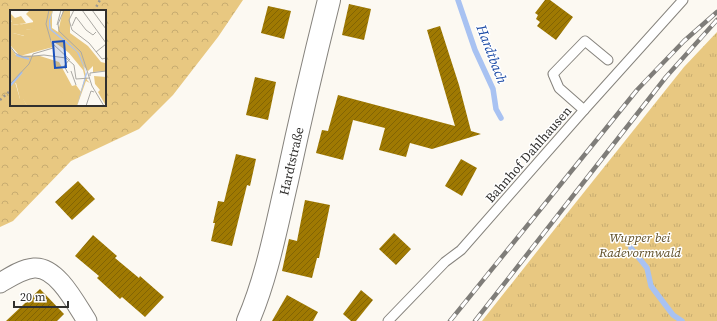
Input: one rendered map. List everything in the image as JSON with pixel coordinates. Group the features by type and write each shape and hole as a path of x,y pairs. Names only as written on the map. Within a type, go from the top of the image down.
{"main road":[{"name":"Hardtstraße","path":"248,321 262,281 273,241 305,96 329,0"}],"street":[{"path":"0,283 22,271 33,268 43,268 53,274 61,282 84,320"}],"lane":[{"name":"Bahnhof Dahlhausen","path":"388,321 446,262 461,250 683,0"},
{"path":"584,110 559,88 553,74 585,41 608,60"}],"path":[{"path":"95,10 100,0"},
{"path":"0,100 10,91"}],"green space":[{"path":"0,0 243,0 218,37 173,95 139,129 71,161 13,221 0,227"},
{"name":"Wupper bei Radevormwald","path":"717,32 717,321 482,321 684,67"}],"building":[{"path":"545,0 550,0 573,17 556,40 537,26 540,22 536,19 538,15 535,13"},
{"path":"349,4 371,9 364,40 342,35"},
{"path":"268,6 291,11 284,39 261,33"},
{"path":"440,26 459,85 471,131 481,134 432,149 410,143 406,157 379,150 385,128 353,120 343,160 316,153 322,130 328,131 338,95 455,126 427,30"},
{"path":"255,77 276,82 268,120 246,115"},
{"path":"236,154 256,159 250,186 247,185 232,246 211,241 218,201 224,202"},
{"path":"461,159 477,168 462,196 445,186"},
{"path":"78,181 95,199 72,220 55,202"},
{"path":"305,200 330,205 319,258 317,258 312,278 282,271 289,239 297,241"},
{"path":"394,233 411,249 396,265 379,249"},
{"path":"93,235 117,256 115,258 139,278 140,276 164,297 145,317 122,297 120,299 97,278 99,276 75,256"},
{"path":"40,289 64,314 57,321 6,321"},
{"path":"361,290 373,300 356,321 351,321 343,314"},
{"path":"287,295 318,312 313,321 272,321"}],"waterway":[{"name":"Hardtbach","path":"458,0 475,50 493,89 496,109 501,118"},
{"name":"Hardtbach","path":"631,248 647,268 651,286 673,315 682,321"}],"railway":[{"path":"450,321 637,90 684,41 717,12"},
{"path":"475,321 666,77 717,20"}]}
